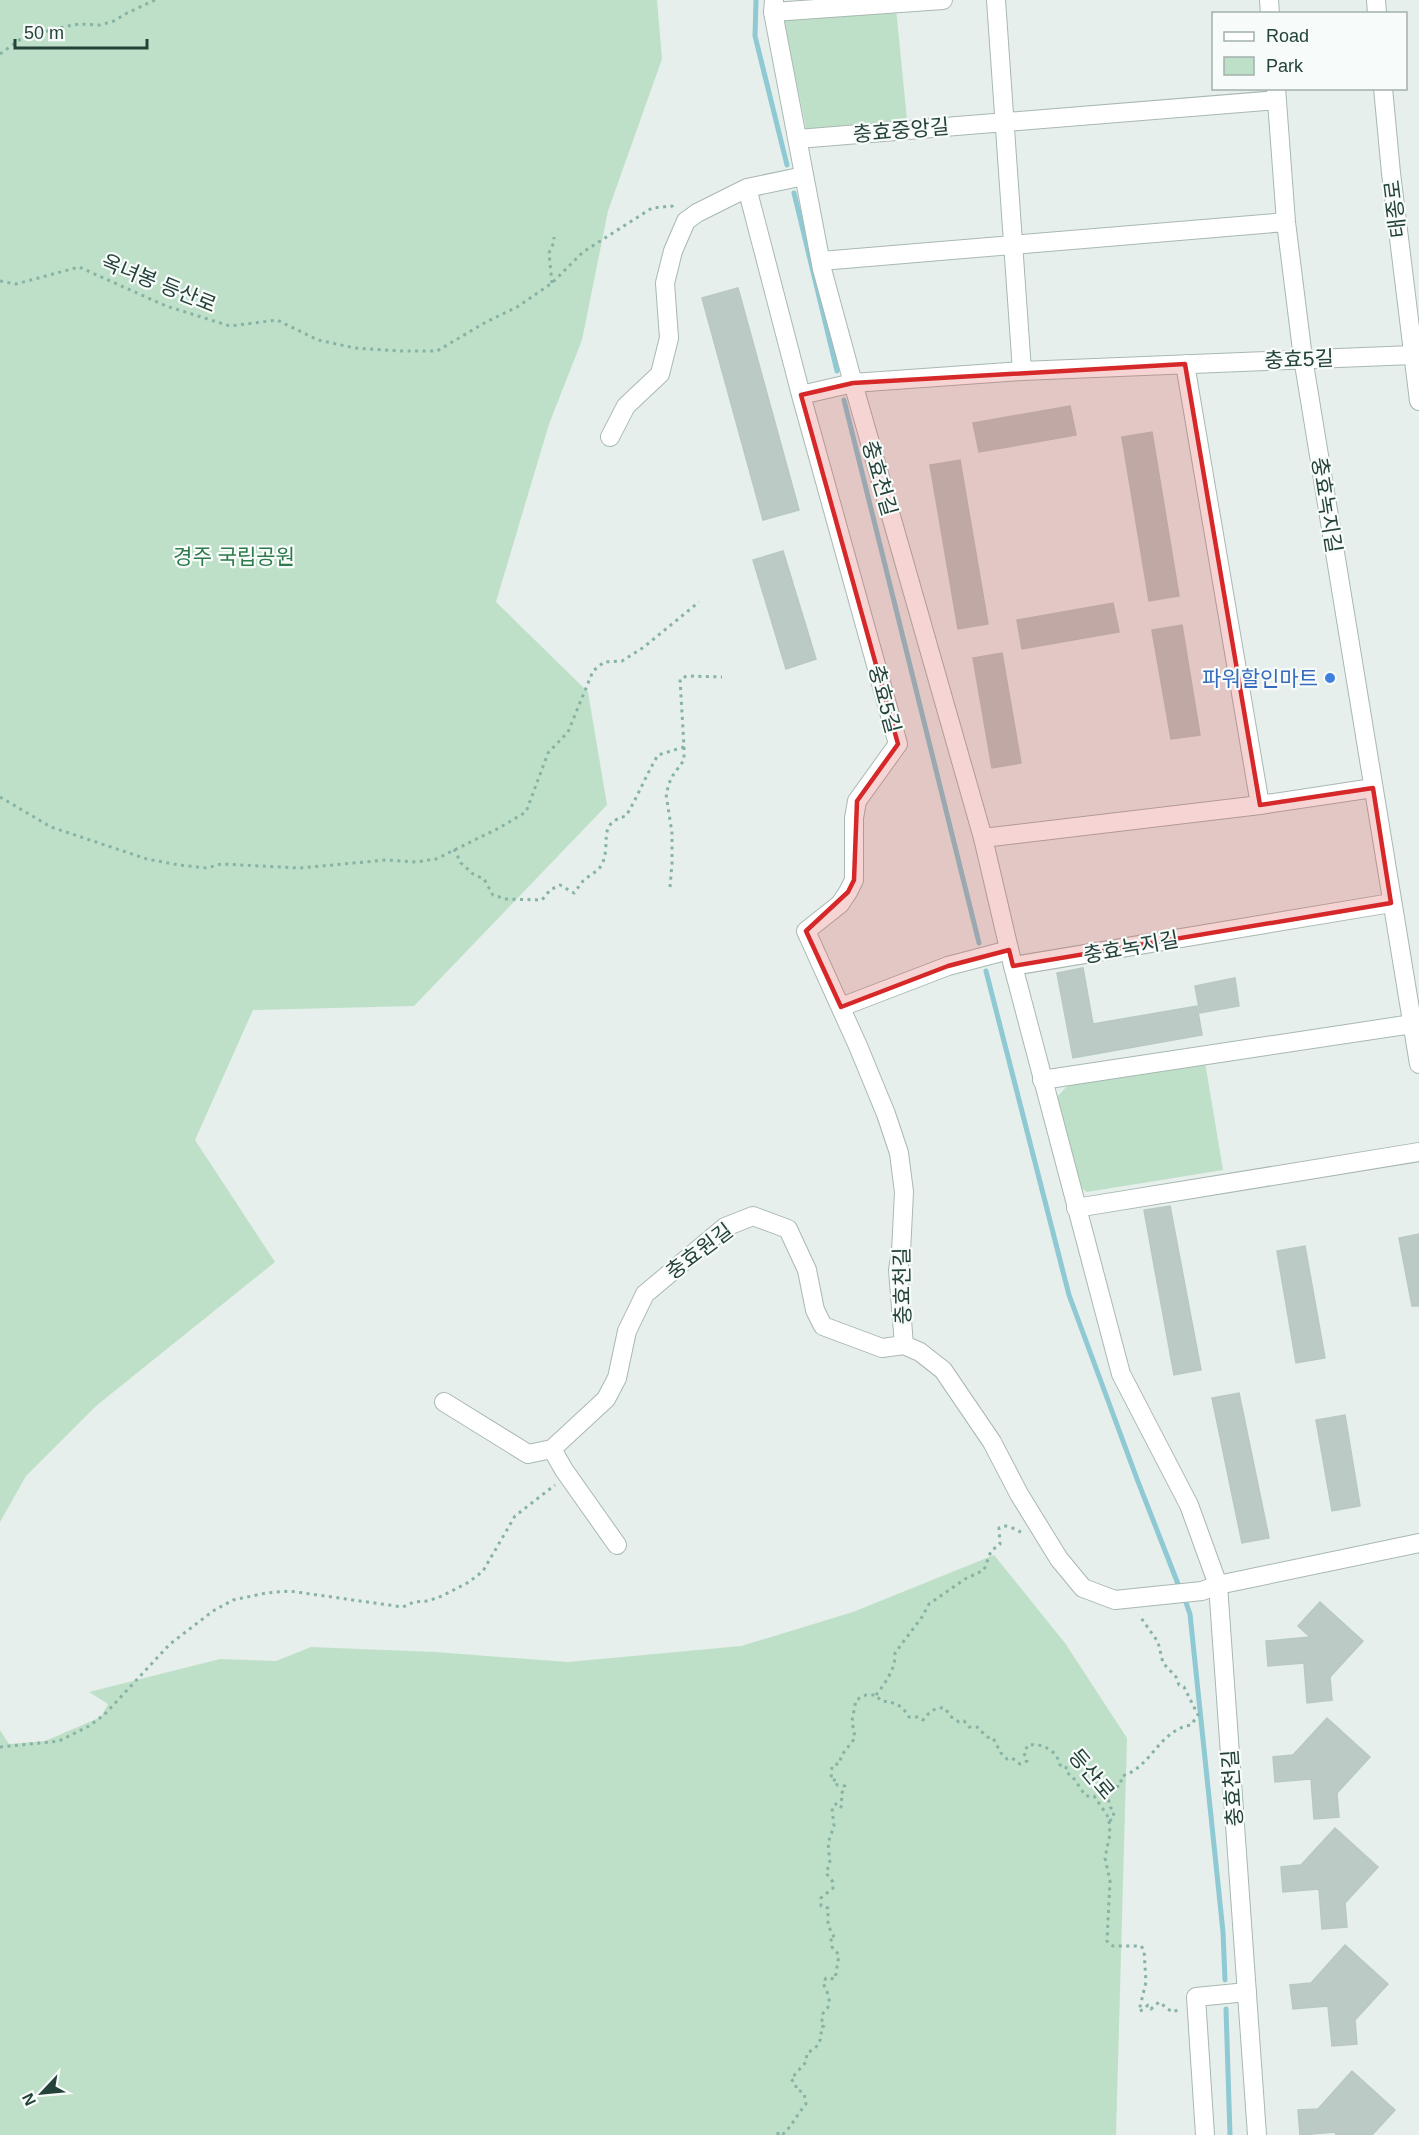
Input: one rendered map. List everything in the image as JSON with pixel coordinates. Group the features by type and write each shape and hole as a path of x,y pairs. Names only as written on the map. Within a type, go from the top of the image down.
{"street":[{"path":"774,6 943,0"},
{"path":"996,0 1022,371"},
{"name":"충효천길","path":"774,6 821,261 853,383 983,838 1042,1080 1120,1374 1189,1505 1218,1585 1257,2135"},
{"name":"태종로","path":"1383,90 1419,401"},
{"name":"충효녹지길","path":"1004,122 1277,94 1286,222 1303,358 1419,1064"},
{"name":"충효중앙길","path":"798,139 1004,122"},
{"path":"610,436 626,406 660,374 669,338 665,283 673,251 686,221 705,208 747,188 804,176"},
{"name":"충효5길","path":"747,188 801,395 898,744 857,801 854,818 854,880 840,904 806,931 841,1007"},
{"path":"821,261 1286,222"},
{"name":"충효5길","path":"801,395 853,383 1022,371 1413,355"},
{"path":"1185,364 1260,805"},
{"path":"983,838 1260,805 1373,788"},
{"name":"충효녹지길","path":"1011,958 1391,903"},
{"path":"841,1007 948,966 1011,958"},
{"name":"충효천길","path":"841,1007 886,1114 899,1153 904,1192 898,1270 904,1345 920,1352 943,1370 992,1442 1019,1494 1059,1559 1083,1588 1119,1600 1202,1591 1218,1585"},
{"path":"1042,1080 1412,1024"},
{"path":"1076,1208 1419,1152"},
{"name":"충효원길","path":"552,1449 606,1399 617,1378 627,1331 645,1294 725,1227 753,1216 788,1228 807,1270 815,1310 823,1326 882,1348 904,1345"},
{"path":"444,1401 528,1454 552,1449 562,1467 617,1545"},
{"path":"1218,1585 1419,1543"},
{"path":"1205,2135 1196,1998 1247,1992"}],"path":[{"path":"0,54 22,38 34,37 52,29 79,24 100,25 114,21 154,0"},
{"name":"옥녀봉 등산로","path":"0,281 15,284 79,267 166,306 230,326 277,320 318,340 355,348 437,351 517,307 552,283 583,252 652,208 672,206 686,221"},
{"path":"552,283 549,253 554,237"},
{"path":"0,797 51,826 147,859 179,865 207,868 221,864 300,868 386,860 416,862 436,859 526,812 548,753 568,732 593,671 604,662 621,660 644,647 699,602"},
{"path":"670,887 672,833 666,794 671,778 684,760 680,678 687,676 722,677"},
{"path":"454,849 461,863 473,874 484,879 493,895 506,899 542,900 550,890 560,885 574,892 583,880 600,867 606,852 607,829 614,819 626,816 658,755 684,747"},
{"path":"0,1747 59,1741 89,1726 104,1715 170,1644 213,1611 233,1600 289,1591 403,1607 414,1602 428,1601 442,1596 469,1582 483,1571 515,1516 556,1484 562,1467"},
{"path":"778,2135 778,2132 783,2134 792,2125 796,2115 806,2104 804,2093 796,2089 796,2084 791,2079 806,2062 807,2054 817,2048 822,2038 821,2027 824,2025 821,2018 830,2001 823,1983 826,1978 835,1979 838,1972 839,1955 832,1947 831,1940 835,1939 828,1924 828,1908 821,1906 821,1898 833,1888 833,1882 826,1873 830,1863 828,1843 834,1827 832,1808 837,1803 841,1807 840,1795 845,1786 837,1785 837,1780 831,1780 832,1766 840,1763 841,1756 855,1738 852,1720 856,1700 866,1695 876,1695 896,1662 895,1653 929,1604 965,1579 984,1570 989,1562 991,1551 1000,1544 999,1528 1009,1527 1047,1540"},
{"name":"등산로","path":"876,1695 881,1701 894,1702 905,1710 909,1718 923,1720 928,1713 938,1707 945,1708 950,1716 959,1722 964,1721 969,1727 977,1727 987,1737 993,1738 1000,1753 1007,1759 1012,1758 1020,1764 1027,1761 1024,1753 1028,1745 1037,1743 1046,1746 1059,1757 1060,1764 1066,1766 1066,1772 1073,1776 1086,1796 1094,1796 1109,1821 1113,1818 1114,1811 1108,1799 1107,1792 1110,1788 1120,1786 1122,1776 1140,1768 1157,1747 1181,1726 1191,1725 1198,1715 1184,1687 1179,1685 1176,1677 1163,1663 1158,1642 1139,1615 1119,1600"},
{"path":"1109,1821 1110,1834 1105,1858 1110,1881 1111,1902 1107,1941 1113,1946 1141,1946 1144,1950 1146,1982 1138,2011 1148,2005 1151,2009 1159,2002 1172,2012 1182,2008 1188,2000 1196,1998"}],"highlighted area":[{"path":"1185,364 1260,805 1373,788 1391,903 1013,966 1009,950 948,966 841,1007 806,931 848,892 854,880 857,801 898,744 801,395 853,383"}],"green space":[{"name":"경주 국립공원","path":"0,0 657,0 662,59 608,211 582,340 549,424 496,602 588,692 607,805 414,1006 253,1010 195,1140 275,1262 96,1406 26,1476 0,1522"},
{"path":"896,8 907,120 806,129 783,16"},
{"path":"1205,1062 1223,1170 1087,1192 1075,1184 1055,1099 1070,1083"},
{"path":"994,1555 1065,1643 1127,1738 1116,2135 0,2135 0,1730 9,1744 45,1741 101,1717 108,1704 89,1692 220,1659 276,1661 311,1647 435,1652 568,1662 741,1646 853,1612"}],"building":[{"path":"738,288 799,510 763,520 702,298"},
{"path":"1070,406 1076,435 979,452 973,423"},
{"path":"1152,432 1179,596 1149,601 1122,437"},
{"path":"960,460 988,624 958,629 930,465"},
{"path":"783,551 816,659 786,669 753,560"},
{"path":"1113,603 1119,632 1022,649 1017,620"},
{"path":"1182,625 1200,735 1171,739 1152,630"},
{"path":"1002,653 1021,763 992,768 973,658"},
{"path":"1083,968 1093,1024 1197,1006 1202,1035 1073,1058 1057,973"},
{"path":"1235,978 1239,1006 1200,1013 1195,986"},
{"path":"1170,1206 1201,1370 1174,1375 1144,1210"},
{"path":"1419,1234 1419,1306 1412,1306 1399,1238"},
{"path":"1305,1246 1325,1358 1296,1363 1277,1251"},
{"path":"1239,1393 1269,1538 1242,1543 1212,1398"},
{"path":"1345,1415 1360,1506 1332,1511 1316,1420"},
{"path":"1320,1602 1363,1641 1330,1677 1332,1700 1307,1703 1304,1663 1268,1666 1266,1641 1310,1637 1298,1626"},
{"path":"1327,1718 1370,1757 1337,1793 1339,1817 1314,1819 1311,1779 1275,1782 1273,1757 1293,1755"},
{"path":"1335,1828 1378,1867 1345,1903 1347,1927 1322,1929 1319,1889 1283,1892 1281,1867 1301,1865"},
{"path":"1345,1945 1388,1984 1355,2020 1357,2044 1332,2046 1328,2006 1293,2009 1290,1985 1311,1983"},
{"path":"1352,2071 1395,2110 1372,2135 1336,2135 1335,2132 1300,2135 1298,2110 1318,2109"}],"waterway":[{"path":"756,0 755,36 787,165"},
{"path":"794,193 837,371"},
{"path":"844,400 979,943"},
{"path":"986,971 1069,1295 1180,1589"},
{"path":"1184,1597 1190,1614 1223,1932 1225,1980"},
{"path":"1226,2009 1230,2135"}],"place":[{"name":"파워할인마트","path":"1330,678"}]}
